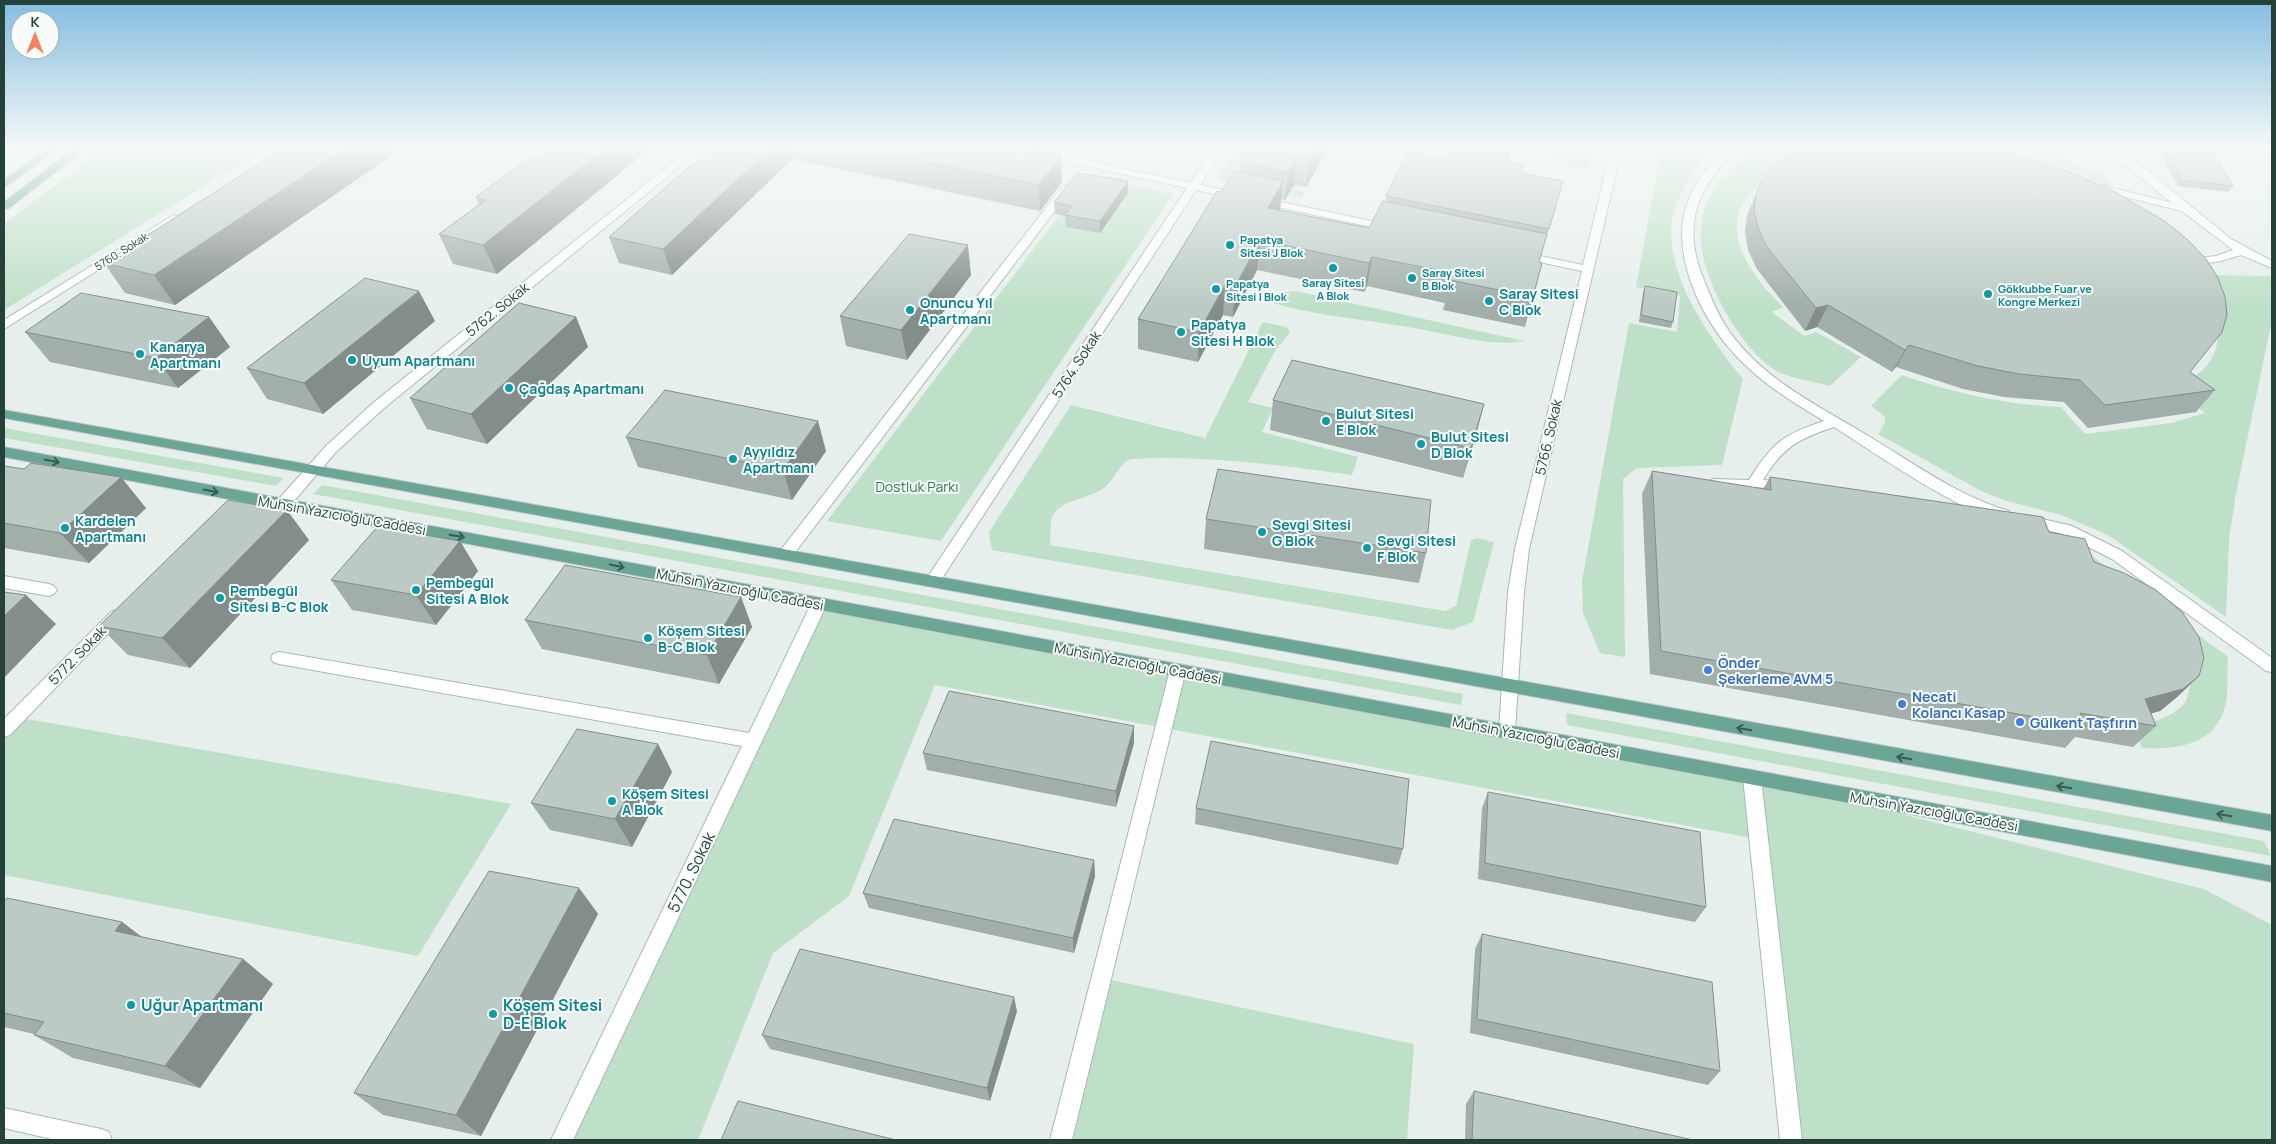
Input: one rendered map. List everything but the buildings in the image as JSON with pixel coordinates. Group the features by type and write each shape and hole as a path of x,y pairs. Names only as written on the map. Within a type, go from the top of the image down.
{"main road":[{"path":"4,207 14,199"},
{"path":"4,414 2272,823"},
{"name":"Muhsin Yazıcıoğlu Caddesi","path":"4,452 2272,874"}],"street":[{"name":"5762. Sokak","path":"283,504 331,449 378,406 634,199"},
{"path":"785,555 1058,199"},
{"name":"5764. Sokak","path":"932,582 1184,199"},
{"path":"1255,199 1399,229"},
{"name":"5766. Sokak","path":"1508,731 1516,592 1522,549 1604,199"},
{"path":"1695,199 1688,226 1688,244 1700,286 1720,328 1743,357 1759,372 1836,422 1935,483 1993,512"},
{"path":"2141,199 2183,208"},
{"path":"2173,199 2241,251 2272,265"},
{"name":"5760. Sokak","path":"4,325 180,214"},
{"path":"2180,263 2217,259 2241,251"},
{"path":"1506,252 1588,269"},
{"path":"1753,484 1772,454 1787,439 1836,422"},
{"path":"1700,484 1800,486"},
{"path":"220,509 234,495"},
{"path":"1946,506 1993,512 2067,530 2100,545 2146,574 2272,666"},
{"path":"4,582 49,590"},
{"name":"5770. Sokak","path":"562,1140 819,604"},
{"name":"5772. Sokak","path":"4,730 125,606"},
{"path":"279,658 753,741"},
{"path":"1061,1140 1178,670"},
{"path":"1752,777 1791,1140"},
{"path":"4,1118 101,1140"}],"green space":[{"path":"37,199 182,199 4,310 4,224"},
{"name":"Dostluk Parkı","path":"1071,199 1169,199 941,541 827,521"},
{"path":"1652,199 1678,199 1671,227 1673,250 1679,274 1688,298 1701,321 1743,379 1722,465 1637,468 1623,479 1625,657 1600,653 1583,613 1582,581 1629,323 1677,332 1680,296 1636,287"},
{"path":"1709,199 1746,199 1738,215 1737,231 1740,248 1758,280 1783,307 1772,312 1804,336 1816,332 1861,357 1830,386 1778,372 1760,358 1736,329 1709,277 1704,260 1701,244 1701,227"},
{"path":"2192,275 2272,276 2272,319 2235,499 2229,541 2226,617 2108,535 2061,515 2007,501 1981,491 1878,434 1885,422 1885,417 1871,406 1902,375 1980,397 2020,404 2061,407 2085,434 2171,423 2205,413 2174,390 2190,380 2205,367 2211,360 2217,342 2214,319"},
{"path":"1296,291 1524,341 1511,343 1482,341 1323,314 1273,303 1278,293"},
{"path":"1263,322 1287,327 1290,332 1275,351 1248,402 1273,408 1262,432 1358,457 1352,475 1269,464 1214,460 1186,458 1131,459 1119,468 1105,487 1059,508 1051,521 1050,545 1445,611 1456,606 1471,540 1477,538 1494,542 1473,622 1452,630 992,550 989,532 1071,405 1205,438"},
{"path":"4,428 284,478 276,486 4,438"},
{"path":"322,485 1463,694 1461,705 313,494"},
{"path":"2086,552 2228,657 2227,696 2224,712 2208,734 2185,745 2142,748 2133,724 2162,719 2175,712 2185,702 2191,682"},
{"path":"819,604 1752,777 2204,889 2272,925 2272,1140 1791,1140 1757,839 935,685 849,896 773,953 698,1140 562,1140"},
{"path":"1566,713 2264,841 2271,856 1567,725"},
{"path":"16,717 511,804 418,956 4,875 4,730"},
{"path":"1102,978 1414,1044 1407,1140 1061,1140"}],"place":[{"name":"Papatya Sitesi J Blok","path":"1230,245"},
{"name":"Saray Sitesi A Blok","path":"1333,268"},
{"name":"Saray Sitesi B Blok","path":"1412,278"},
{"name":"Papatya Sitesi I Blok","path":"1216,289"},
{"name":"Gökkubbe Fuar ve Kongre Merkezi","path":"1988,294"},
{"name":"Saray Sitesi C Blok","path":"1489,301"},
{"name":"Onuncu Yıl Apartmanı","path":"910,310"},
{"name":"Papatya Sitesi H Blok","path":"1181,332"},
{"name":"Kanarya Apartmanı","path":"140,354"},
{"name":"Uyum Apartmanı","path":"352,360"},
{"name":"Çağdaş Apartmanı","path":"509,388"},
{"name":"Bulut Sitesi E Blok","path":"1326,421"},
{"name":"Bulut Sitesi D Blok","path":"1421,444"},
{"name":"Ayyıldız Apartmanı","path":"733,459"},
{"name":"Kardelen Apartmanı","path":"65,528"},
{"name":"Sevgi Sitesi G Blok","path":"1262,532"},
{"name":"Sevgi Sitesi F Blok","path":"1367,548"},
{"name":"Pembegül Sitesi A Blok","path":"416,590"},
{"name":"Pembegül Sitesi B-C Blok","path":"220,598"},
{"name":"Köşem Sitesi B-C Blok","path":"648,638"},
{"name":"Önder Şekerleme AVM 5","path":"1708,670"},
{"name":"Necati Kolancı Kasap","path":"1902,704"},
{"name":"Gülkent Taşfırın","path":"2020,722"},
{"name":"Köşem Sitesi A Blok","path":"612,801"},
{"name":"Uğur Apartmanı","path":"131,1005"},
{"name":"Köşem Sitesi D-E Blok","path":"493,1014"}]}
